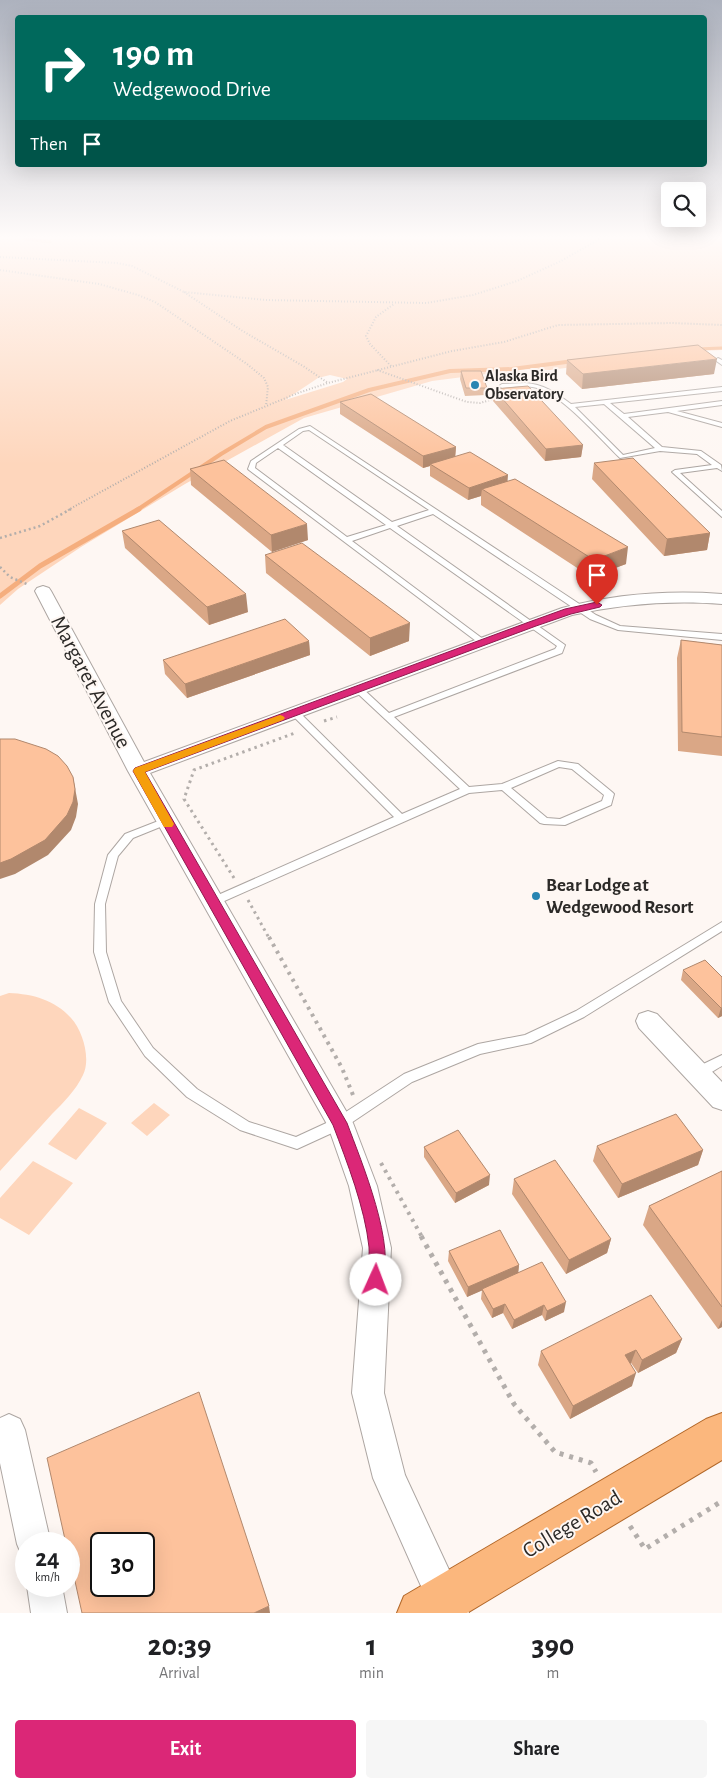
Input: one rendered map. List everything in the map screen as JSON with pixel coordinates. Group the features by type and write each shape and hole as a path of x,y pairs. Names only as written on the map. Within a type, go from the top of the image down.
{"main road":[{"name":"College Road","path":"439,1608 613,1499 722,1435"}],"street":[{"name":"Margaret Avenue","path":"38,589 138,771 213,902 350,1117 377,1248 368,1393 389,1478 439,1608"},
{"path":"138,771 533,624 579,609 615,601 652,597 722,599"},
{"path":"648,1021 722,1099"},
{"path":"9,1430 31,1532"},
{"path":"46,1597 50,1613"}],"lane":[{"path":"502,386 535,384 542,386 570,406 622,457 660,449 699,452 721,468"},
{"path":"570,406 722,389"},
{"path":"710,390 722,396"},
{"path":"605,402 660,449"},
{"path":"622,416 722,403"},
{"path":"708,404 714,421"},
{"path":"668,410 722,424"},
{"path":"484,642 251,470 253,462 301,430 310,428 579,609 618,628 722,637"},
{"path":"278,445 561,645 559,651 389,716"},
{"path":"721,468 675,472 722,515"},
{"path":"346,540 434,511"},
{"path":"358,689 467,790"},
{"path":"295,712 401,818"},
{"path":"213,902 467,790 504,787 558,764 575,766 609,794 606,802 561,823 544,822 504,787"},
{"path":"166,821 129,836 113,855 100,904 100,952 115,1002 149,1052 192,1093 245,1126 297,1143 350,1117 408,1078 478,1049 527,1040 580,1014 722,926"},
{"path":"697,1073 722,1060"}],"path":[{"path":"173,314 247,364 264,378 268,386 266,406"},
{"path":"220,314 241,330 303,366 328,384"},
{"path":"379,314 368,326 366,336 370,344 391,366"},
{"path":"0,538 40,526 230,421 328,384 452,351 504,342 558,325 722,325"},
{"path":"376,370 467,402 480,403 497,398"},
{"path":"0,567 10,576 38,589"},
{"path":"350,1117 342,1068 241,889 184,799 194,770 374,702"},
{"path":"376,1154 514,1404 555,1452 591,1464 645,1549 722,1500"}],"shaded area":[{"path":"0,314 722,314 722,350 695,351 550,370 525,369 432,381 304,418 185,484 81,547 18,589 0,605","holes":["330,375 347,379 343,382 285,400 318,378"]},
{"path":"9,993 43,999 65,1012 79,1030 86,1053 86,1061 83,1075 73,1091 0,1171 0,996"},
{"path":"154,1103 170,1115 147,1136 131,1123"},
{"path":"79,1108 107,1123 76,1160 48,1144"},
{"path":"33,1161 73,1183 29,1235 0,1218 0,1198"}],"building":[{"path":"698,345 717,359 583,374 567,360"},
{"path":"461,371 481,371 487,388 466,388"},
{"path":"528,386 583,445 546,449 494,389"},
{"path":"371,394 456,447 423,456 340,402"},
{"path":"470,452 508,475 469,488 430,464"},
{"path":"633,458 710,533 667,539 594,463"},
{"path":"224,460 307,524 271,535 190,469"},
{"path":"515,479 628,547 594,560 482,489"},
{"path":"159,520 246,594 207,607 122,531"},
{"path":"302,543 410,623 370,638 265,555"},
{"path":"285,619 309,641 185,684 163,660"},
{"path":"681,640 722,645 722,737 682,732"},
{"path":"0,739 15,739 46,749 58,756 67,766 73,777 75,789 73,802 67,815 45,840 0,863"},
{"path":"705,960 722,977 722,1008 683,970"},
{"path":"676,1114 703,1150 622,1184 597,1146"},
{"path":"458,1130 490,1175 456,1193 424,1147"},
{"path":"555,1160 611,1239 569,1260 514,1179"},
{"path":"722,1171 722,1307 649,1206"},
{"path":"500,1230 519,1265 468,1287 449,1251"},
{"path":"542,1262 566,1302 547,1311 544,1305 514,1320 505,1304 493,1309 482,1289"},
{"path":"651,1295 682,1339 642,1360 636,1350 625,1355 636,1373 573,1406 541,1351"},
{"path":"199,1392 269,1606 254,1613 82,1613 78,1597 80,1597 80,1532 63,1532 47,1458"}],"waterway":[{"path":"696,349 722,348"},
{"path":"137,510 221,454 266,427 369,390 450,371 512,369 574,361"},
{"path":"0,596 40,566 139,509"}],"slow traffic":[{"path":"168,824 138,771 280,718"}],"place":[{"name":"Alaska Bird Observatory","path":"475,385"},
{"name":"Bear Lodge at Wedgewood Resort","path":"536,896"}],"route":[{"path":"376,1280 377,1248 363,1186 340,1123 138,771 568,611 597,605"}]}
